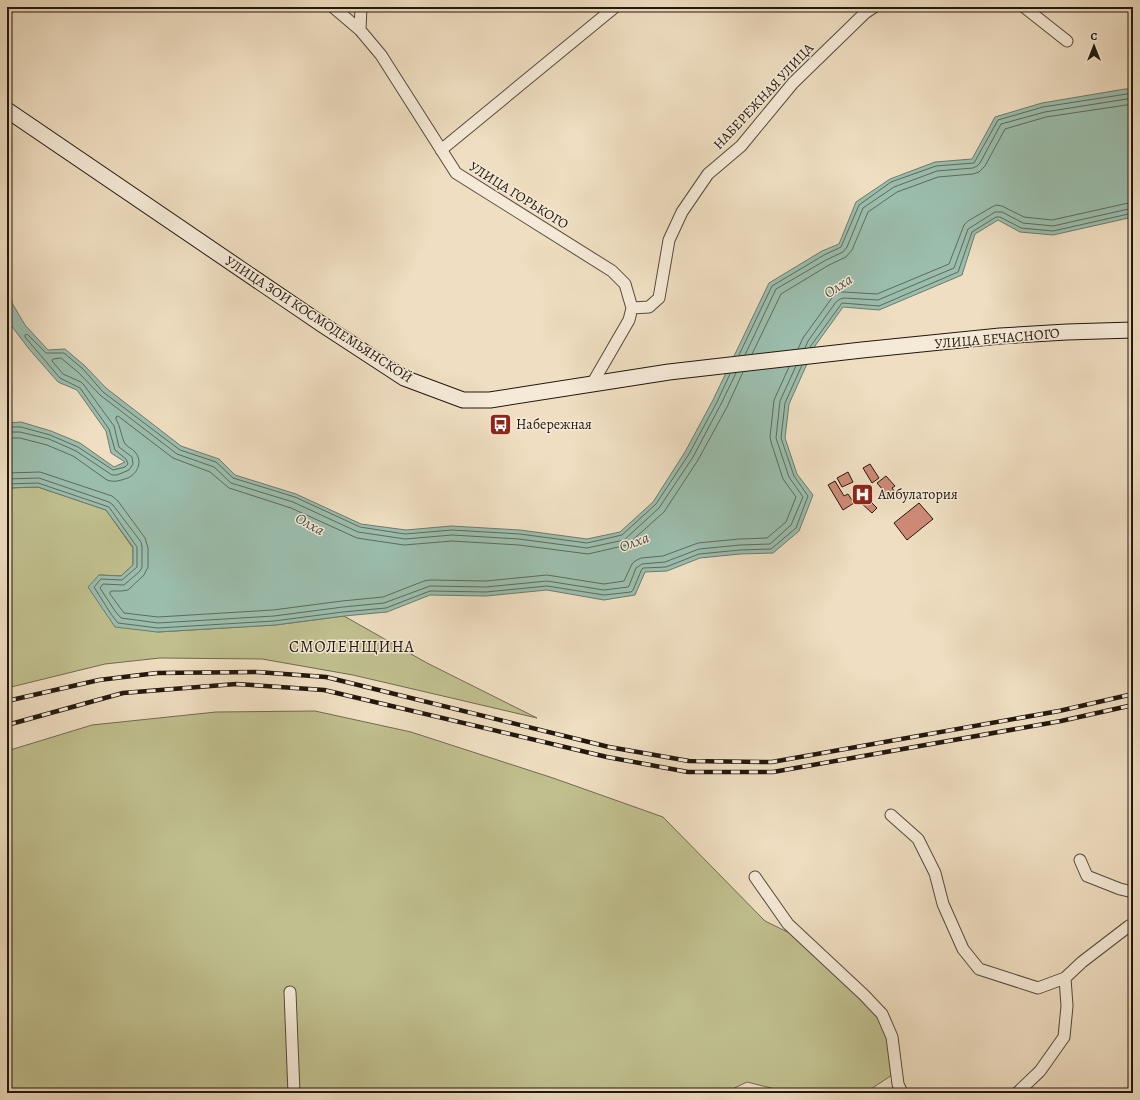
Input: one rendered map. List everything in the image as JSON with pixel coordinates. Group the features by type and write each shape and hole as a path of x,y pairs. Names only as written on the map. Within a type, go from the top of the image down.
{"main road":[{"name":"УЛИЦА ЗОИ КОСМОДЕМЬЯНСКОЙ","path":"7,110 404,378 463,400 497,400 669,372"},
{"name":"УЛИЦА БЕЧАСНОГО","path":"669,372 1000,336 1133,330"}],"street":[{"name":"УЛИЦА ГОРЬКОГО","path":"333,7 360,30 381,55 456,173 612,272 625,284 632,308"},
{"path":"360,30 361,7"},
{"path":"441,150 615,7"},
{"name":"НАБЕРЕЖНАЯ УЛИЦА","path":"632,308 649,307 659,298 669,240 682,212 708,174 740,146 793,83 865,13 874,7"},
{"path":"1024,7 1067,41"},
{"path":"592,384 629,320 632,308"},
{"path":"891,815 918,839 936,873 943,904 963,949 979,969 1038,988 1064,978 1082,962 1133,924"},
{"path":"1080,860 1087,876 1120,889 1133,892"},
{"path":"755,877 788,924 864,995 882,1014 892,1037 898,1084 902,1093"},
{"path":"1017,1093 1040,1071 1064,1037 1067,1006 1064,978"},
{"path":"290,992 294,1093"}],"shaded area":[{"path":"38,487 106,510 133,548 133,565 121,576 99,575 157,632 275,625 344,616 427,663 537,718 353,675 262,659 160,658 105,664 7,688 7,488"},
{"path":"315,711 411,732 553,778 663,817 765,921 822,949 890,1029 892,1075 865,1093 791,1093 747,1082 724,1093 7,1093 7,751 92,725 216,712"}],"water":[{"name":"Олха","path":"1125,89 1133,89 1133,217 1053,235 1020,232 998,220 975,234 962,275 879,310 843,307 815,346 789,404 785,438 797,474 813,495 799,531 773,553 740,554 700,558 667,571 645,572 635,595 604,600 547,590 486,596 430,595 387,612 275,625 157,632 115,627 88,587 99,575 121,576 133,565 133,547 106,510 38,487 7,488 7,423 21,422 51,431 80,443 114,467 125,462 111,453 106,431 77,390 58,382 29,349 7,320 7,279 10,283 12,303 25,325 48,350 65,349 85,366 106,388 181,446 219,459 235,475 296,494 361,524 406,530 451,526 520,530 587,539 620,532 653,502 685,452 713,400 769,283 822,251 839,244 856,202 890,179 935,162 972,159 995,117 1042,103"}],"building":[{"path":"870,464 879,478 872,483 863,468"},
{"path":"848,472 853,482 842,487 837,478"},
{"path":"886,476 895,486 892,488 895,492 889,497 877,483"},
{"path":"835,481 844,496 848,494 854,503 843,510 828,485"},
{"path":"865,496 877,508 872,513 860,502"},
{"path":"919,503 933,519 907,540 894,523"}],"railway":[{"path":"7,701 99,680 157,673 257,672 326,677 609,747 689,761 772,762 1059,711 1133,694"},
{"path":"7,725 123,693 236,684 324,690 607,757 688,772 773,772 1061,721 1133,705"}],"place":[{"name":"Набережная","path":"500,424"},
{"name":"Амбулатория","path":"863,494"}],"district":[{"name":"СМОЛЕНЩИНА","path":"352,646"}]}
